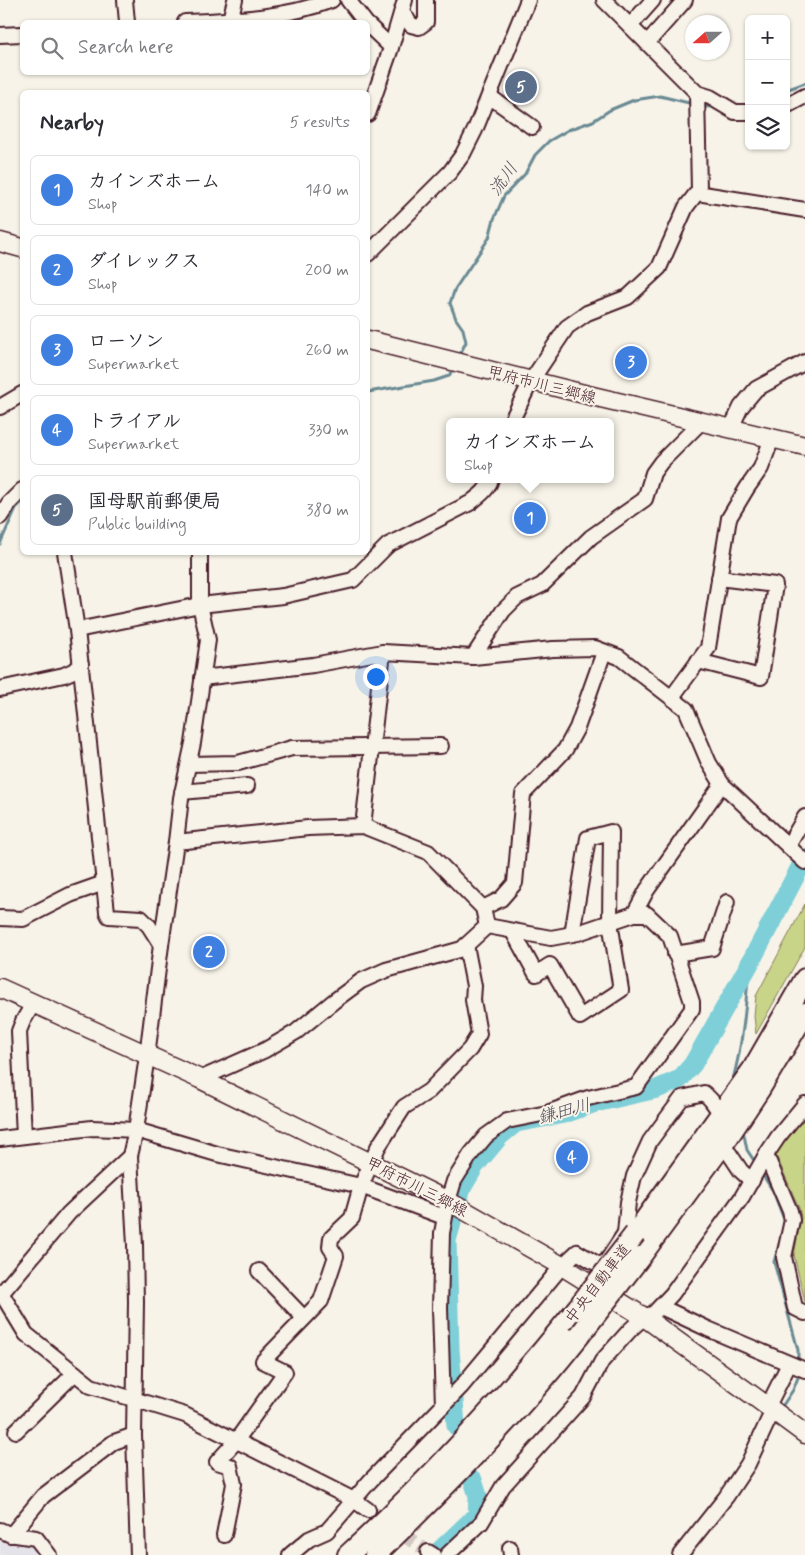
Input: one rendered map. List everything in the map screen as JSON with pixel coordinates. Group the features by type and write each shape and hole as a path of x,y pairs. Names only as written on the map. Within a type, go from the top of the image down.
{"highway":[{"name":"中央自動車道","path":"348,1555 430,1475 504,1396 576,1310 635,1234 719,1111 758,1060 805,979"},
{"name":"中央自動車道","path":"375,1555 483,1445 579,1336 729,1145 765,1079 805,1013"}],"main road":[{"path":"0,242 20,247"},
{"name":"甲府市川三郷線","path":"370,341 456,363 805,446"},
{"name":"甲府市川三郷線","path":"0,988 200,1079 370,1162 446,1209 562,1266 644,1317 805,1434"}],"street":[{"path":"125,0 126,20"},
{"path":"235,0 230,20 261,17 314,6 332,0"},
{"path":"348,0 363,20"},
{"path":"403,5 411,25 419,27 426,22 426,0"},
{"path":"370,252 450,172 462,154 475,130 528,0"},
{"path":"604,0 697,93 710,96 735,112 745,112"},
{"path":"630,26 654,0"},
{"path":"647,43 685,0"},
{"path":"370,108 403,5"},
{"path":"370,28 391,47"},
{"path":"0,35 20,34"},
{"path":"513,418 531,381 567,327 587,313 628,297 659,268 686,207 699,190 697,93"},
{"path":"489,96 532,128"},
{"path":"788,105 805,96"},
{"path":"697,193 805,210"},
{"path":"731,428 741,407 756,389 805,362"},
{"path":"0,407 20,395"},
{"path":"473,657 503,611 517,596 542,585 590,537 645,499 653,473 661,462 701,422"},
{"path":"672,697 708,648 729,518 761,468 772,438"},
{"path":"77,630 200,605 283,596 353,580 388,545 470,503 482,494 490,483"},
{"path":"0,517 20,492"},
{"path":"65,555 81,664 107,912 109,916 141,918 149,926 161,945"},
{"path":"138,1555 134,1435 136,1283 130,1156 136,1130 147,1056 182,792 193,743 208,640 200,605 200,555"},
{"path":"698,661 761,677 775,585 719,578"},
{"path":"202,678 313,665 383,652 473,657 552,649 595,648 619,657 686,709 709,763 722,784 805,862"},
{"path":"363,826 383,652"},
{"path":"483,908 501,900 515,883 523,794 565,750 577,728 604,652"},
{"path":"0,689 64,675 73,671 81,664"},
{"path":"189,764 238,763 292,748 441,746"},
{"path":"634,914 647,890 722,784"},
{"path":"182,792 247,786"},
{"path":"790,848 805,817"},
{"path":"176,842 308,828 363,826 428,852 483,908 486,926"},
{"path":"513,932 536,974 550,965 580,1017 622,990 610,922 611,832 588,838 572,934"},
{"path":"0,918 23,919 70,895 104,883"},
{"path":"675,954 712,948 727,902"},
{"path":"443,1406 440,1308 442,1233 454,1180 470,1154 486,1136 507,1121 524,1116 547,1113 588,1098 636,1087 692,1009 692,1002 670,936 647,914 634,914 572,934 551,938 486,926"},
{"path":"200,1079 264,1050 296,1032 361,981 386,970 462,949 486,926"},
{"path":"224,1535 234,1484 230,1466 217,1462 236,1441 285,1372 263,1361 321,1301 336,1256 330,1248 331,1238 352,1218 370,1162 404,1107 428,1091 470,1049 479,1034 473,1000 474,986 466,945"},
{"path":"24,1136 20,1032 23,1021 33,1004"},
{"path":"290,1555 309,1539 327,1531 461,1388 562,1266 577,1252 599,1265 606,1262 625,1233 628,1202 634,1176 650,1141 682,1098 704,1094 719,1111"},
{"path":"447,1555 481,1523 503,1486 583,1397 602,1361 644,1317 654,1313 661,1307 742,1197 766,1154 805,1104"},
{"path":"0,1139 92,1128 136,1130 217,1154 361,1186 446,1209"},
{"path":"729,1145 742,1171 752,1181"},
{"path":"766,1154 790,1211 792,1220 784,1256 795,1308 805,1313"},
{"path":"130,1156 69,1213 0,1293 26,1334 91,1386 185,1415 354,1500 368,1510"},
{"path":"259,1271 304,1318"},
{"path":"661,1307 805,1370"},
{"path":"680,1555 726,1497 748,1464 789,1364"},
{"path":"16,1431 75,1373"},
{"path":"6,1532 43,1496 114,1442 134,1435"},
{"path":"6,1532 36,1538 48,1555"}],"shaded area":[{"path":"0,1537 32,1543 40,1555 0,1555"}],"green space":[{"path":"805,904 805,947 756,1034 754,1016 756,996"},
{"path":"805,1112 805,1302 794,1255 801,1217 799,1208 776,1155"}],"waterway":[{"name":"流川","path":"790,89 805,83"},
{"name":"流川","path":"459,356 466,342 463,329 456,319 450,303 455,289 489,238 494,219 504,196 525,174 535,155 549,141 568,130 593,121 610,110 634,100 660,96 693,104"},
{"name":"流川","path":"702,106 718,108"},
{"name":"流川","path":"370,392 434,381 449,376 453,368"},
{"name":"流川","path":"0,544 16,508 20,504"},
{"name":"鎌田川","path":"456,1426 450,1349 447,1240 462,1188 475,1166 500,1136 516,1123 564,1114 595,1103 657,1089 680,1079 693,1064 749,965 805,858"},
{"path":"732,1083 741,1039 749,965"},
{"path":"743,1130 747,1150 753,1159"},
{"path":"764,1177 773,1191 785,1222 784,1225"},
{"path":"780,1241 774,1262 798,1350 798,1359"},
{"path":"783,1405 793,1390 799,1375"},
{"name":"鎌田川","path":"435,1555 477,1515 478,1496 473,1480"}],"tunnel":[{"path":"368,1510 428,1552"}],"place":[{"name":"国母駅前郵便局","path":"521,87"},
{"name":"ローソン","path":"631,362"},
{"name":"カインズホーム","path":"530,518"},
{"name":"ダイレックス","path":"209,952"},
{"name":"トライアル","path":"572,1157"}]}
